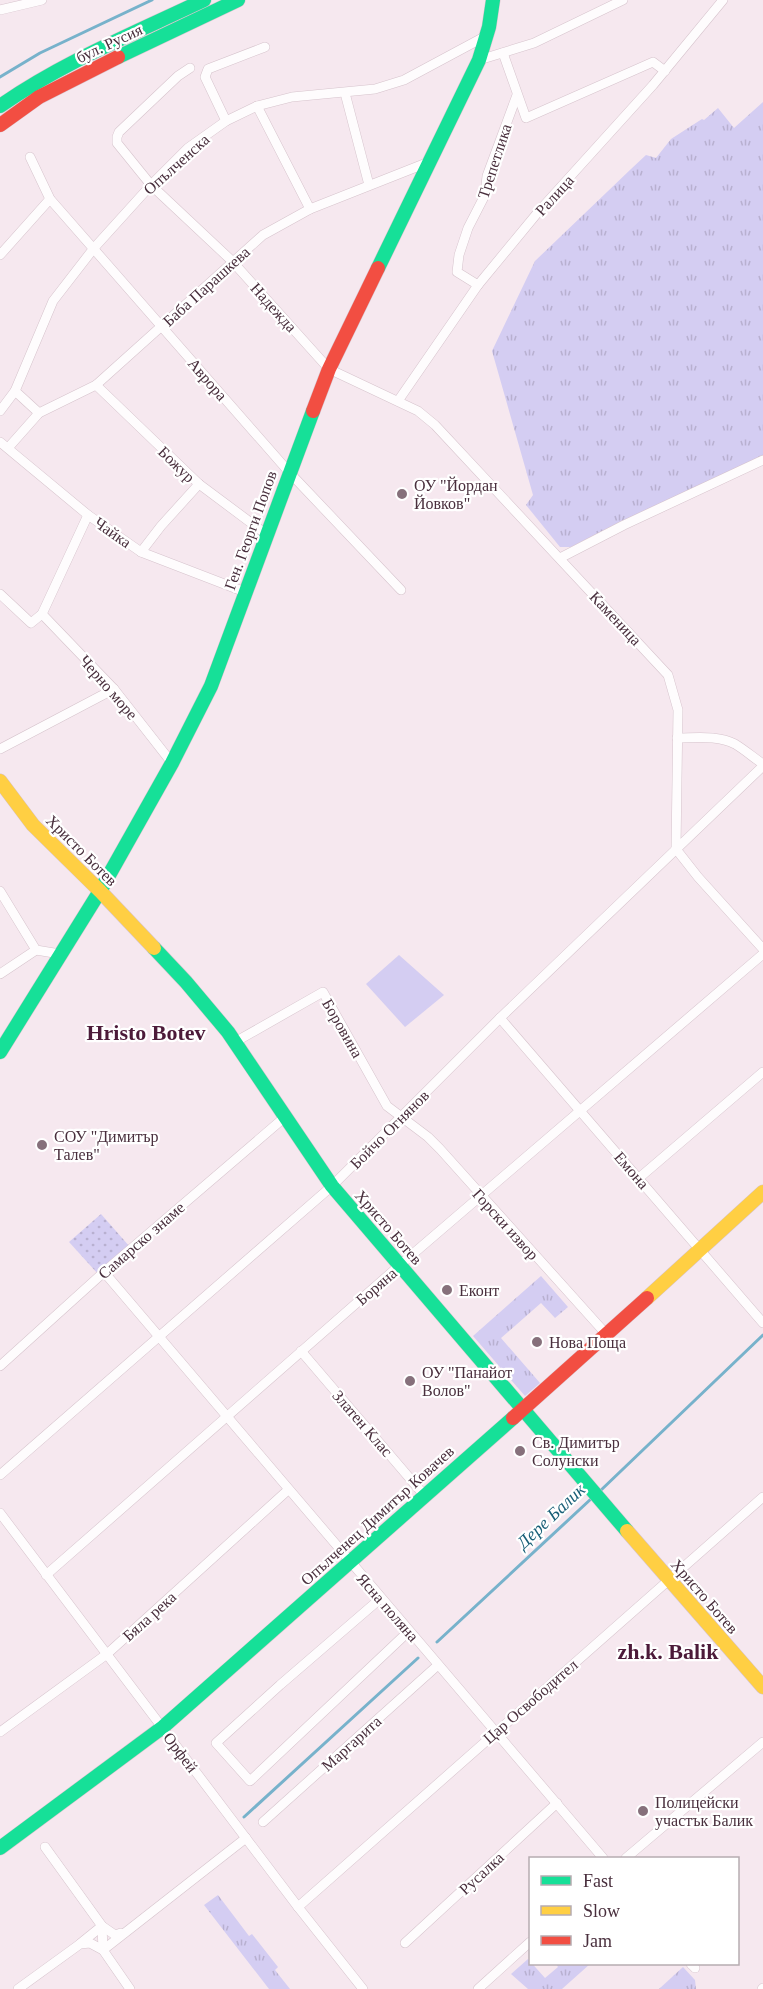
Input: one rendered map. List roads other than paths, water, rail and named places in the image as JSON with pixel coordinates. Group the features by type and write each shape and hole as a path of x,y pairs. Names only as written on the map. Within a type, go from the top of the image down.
{"street":[{"path":"0,10 42,0"},
{"name":"бул. Русия","path":"0,106 59,69 204,0"},
{"name":"бул. Русия","path":"0,125 39,97 66,82 238,0"},
{"name":"Ген. Георги Попов","path":"0,1052 100,891 172,763 211,686 244,592 329,369 479,60 493,0"},
{"path":"479,60 534,43 623,0"},
{"name":"Ралица","path":"398,401 478,285 539,211 665,71 723,0"},
{"name":"Опълченска","path":"0,411 15,391 53,301 94,248 188,148 226,120 257,106 292,97 375,89 404,80 486,36"},
{"path":"226,120 206,77 206,72 208,69 265,47"},
{"name":"Трепетлика","path":"503,53 525,118 653,62 665,71"},
{"name":"Надежда","path":"190,68 178,76 119,132 117,143 151,185 232,261 329,369"},
{"path":"345,93 369,185"},
{"name":"Трепетлика","path":"478,285 457,272 459,255 468,228 485,195 487,176 517,94"},
{"path":"257,106 310,209"},
{"name":"Аврора","path":"30,157 50,199 289,472 401,590"},
{"name":"Баба Парашкева","path":"8,448 39,413 96,385 262,235 310,209 429,162"},
{"path":"0,255 50,199"},
{"name":"Каменица","path":"329,369 418,411 435,425 668,675 678,710 676,849"},
{"name":"Божур","path":"96,385 199,484 266,534"},
{"path":"15,391 39,413"},
{"name":"Чайка","path":"0,442 88,514 141,552 244,592"},
{"path":"560,558 624,525 763,460"},
{"path":"141,552 199,484"},
{"path":"0,594 31,623 42,614 88,514"},
{"name":"Черно море","path":"42,614 114,688 172,763"},
{"path":"0,749 114,688"},
{"path":"677,738 710,738 734,743 763,765"},
{"name":"Бойчо Огнянов","path":"0,1475 332,1186 500,1018 763,765"},
{"name":"Христо Ботев","path":"0,781 33,825 171,966 235,1042 332,1186 521,1409 763,1687"},
{"path":"676,849 763,949"},
{"path":"0,891 36,950"},
{"path":"0,974 36,950 60,954"},
{"name":"Боряна","path":"46,1575 400,1265 763,954"},
{"name":"Боровина","path":"235,1042 323,992 387,1106 401,1117"},
{"name":"Емона","path":"500,1018 761,1321"},
{"path":"639,1178 763,1072"},
{"name":"Самарско знаме","path":"0,1366 104,1272 285,1117"},
{"name":"Горски извор","path":"401,1117 428,1137 607,1335"},
{"name":"Опълченец Димитър Ковачев","path":"0,1848 163,1727 607,1335 763,1192"},
{"name":"Ясна поляна","path":"104,1272 602,1857"},
{"name":"Златен Клас","path":"301,1351 424,1495"},
{"name":"Бяла река","path":"0,1732 107,1654 288,1490"},
{"name":"Цар Освободител","path":"298,1907 763,1497"},
{"name":"Орфей","path":"0,1513 298,1907 363,1989"},
{"path":"381,1598 216,1743 250,1781 409,1631"},
{"name":"Маргарита","path":"263,1822 438,1665"},
{"path":"627,1857 763,1742"},
{"name":"Русалка","path":"405,1943 557,1803"},
{"path":"103,1950 246,1838"},
{"path":"45,1847 102,1926 115,1935 126,1931"},
{"path":"18,1989 102,1926"},
{"path":"102,1926 103,1950"},
{"path":"80,1944 90,1943 103,1950 130,1989"},
{"path":"478,1989 529,1944"}],"waterway":[{"path":"0,77 40,53 152,0"},
{"name":"Дере Балик","path":"599,1492 763,1335"},
{"name":"Дере Балик","path":"437,1642 592,1498"},
{"name":"Дере Балик","path":"244,1817 418,1658"}],"place":[{"name":"ОУ \"Йордан Йовков\"","path":"402,494"},
{"name":"СОУ \"Димитър Талев\"","path":"42,1145"},
{"name":"Еконт","path":"447,1290"},
{"name":"Нова Поща","path":"537,1342"},
{"name":"ОУ \"Панайот Волов\"","path":"410,1381"},
{"name":"Св. Димитър Солунски","path":"520,1451"},
{"name":"Полицейски участък Балик","path":"643,1811"}],"district":[{"name":"Hristo Botev","path":"146,1032"},
{"name":"zh.k. Balik","path":"668,1651"}]}
